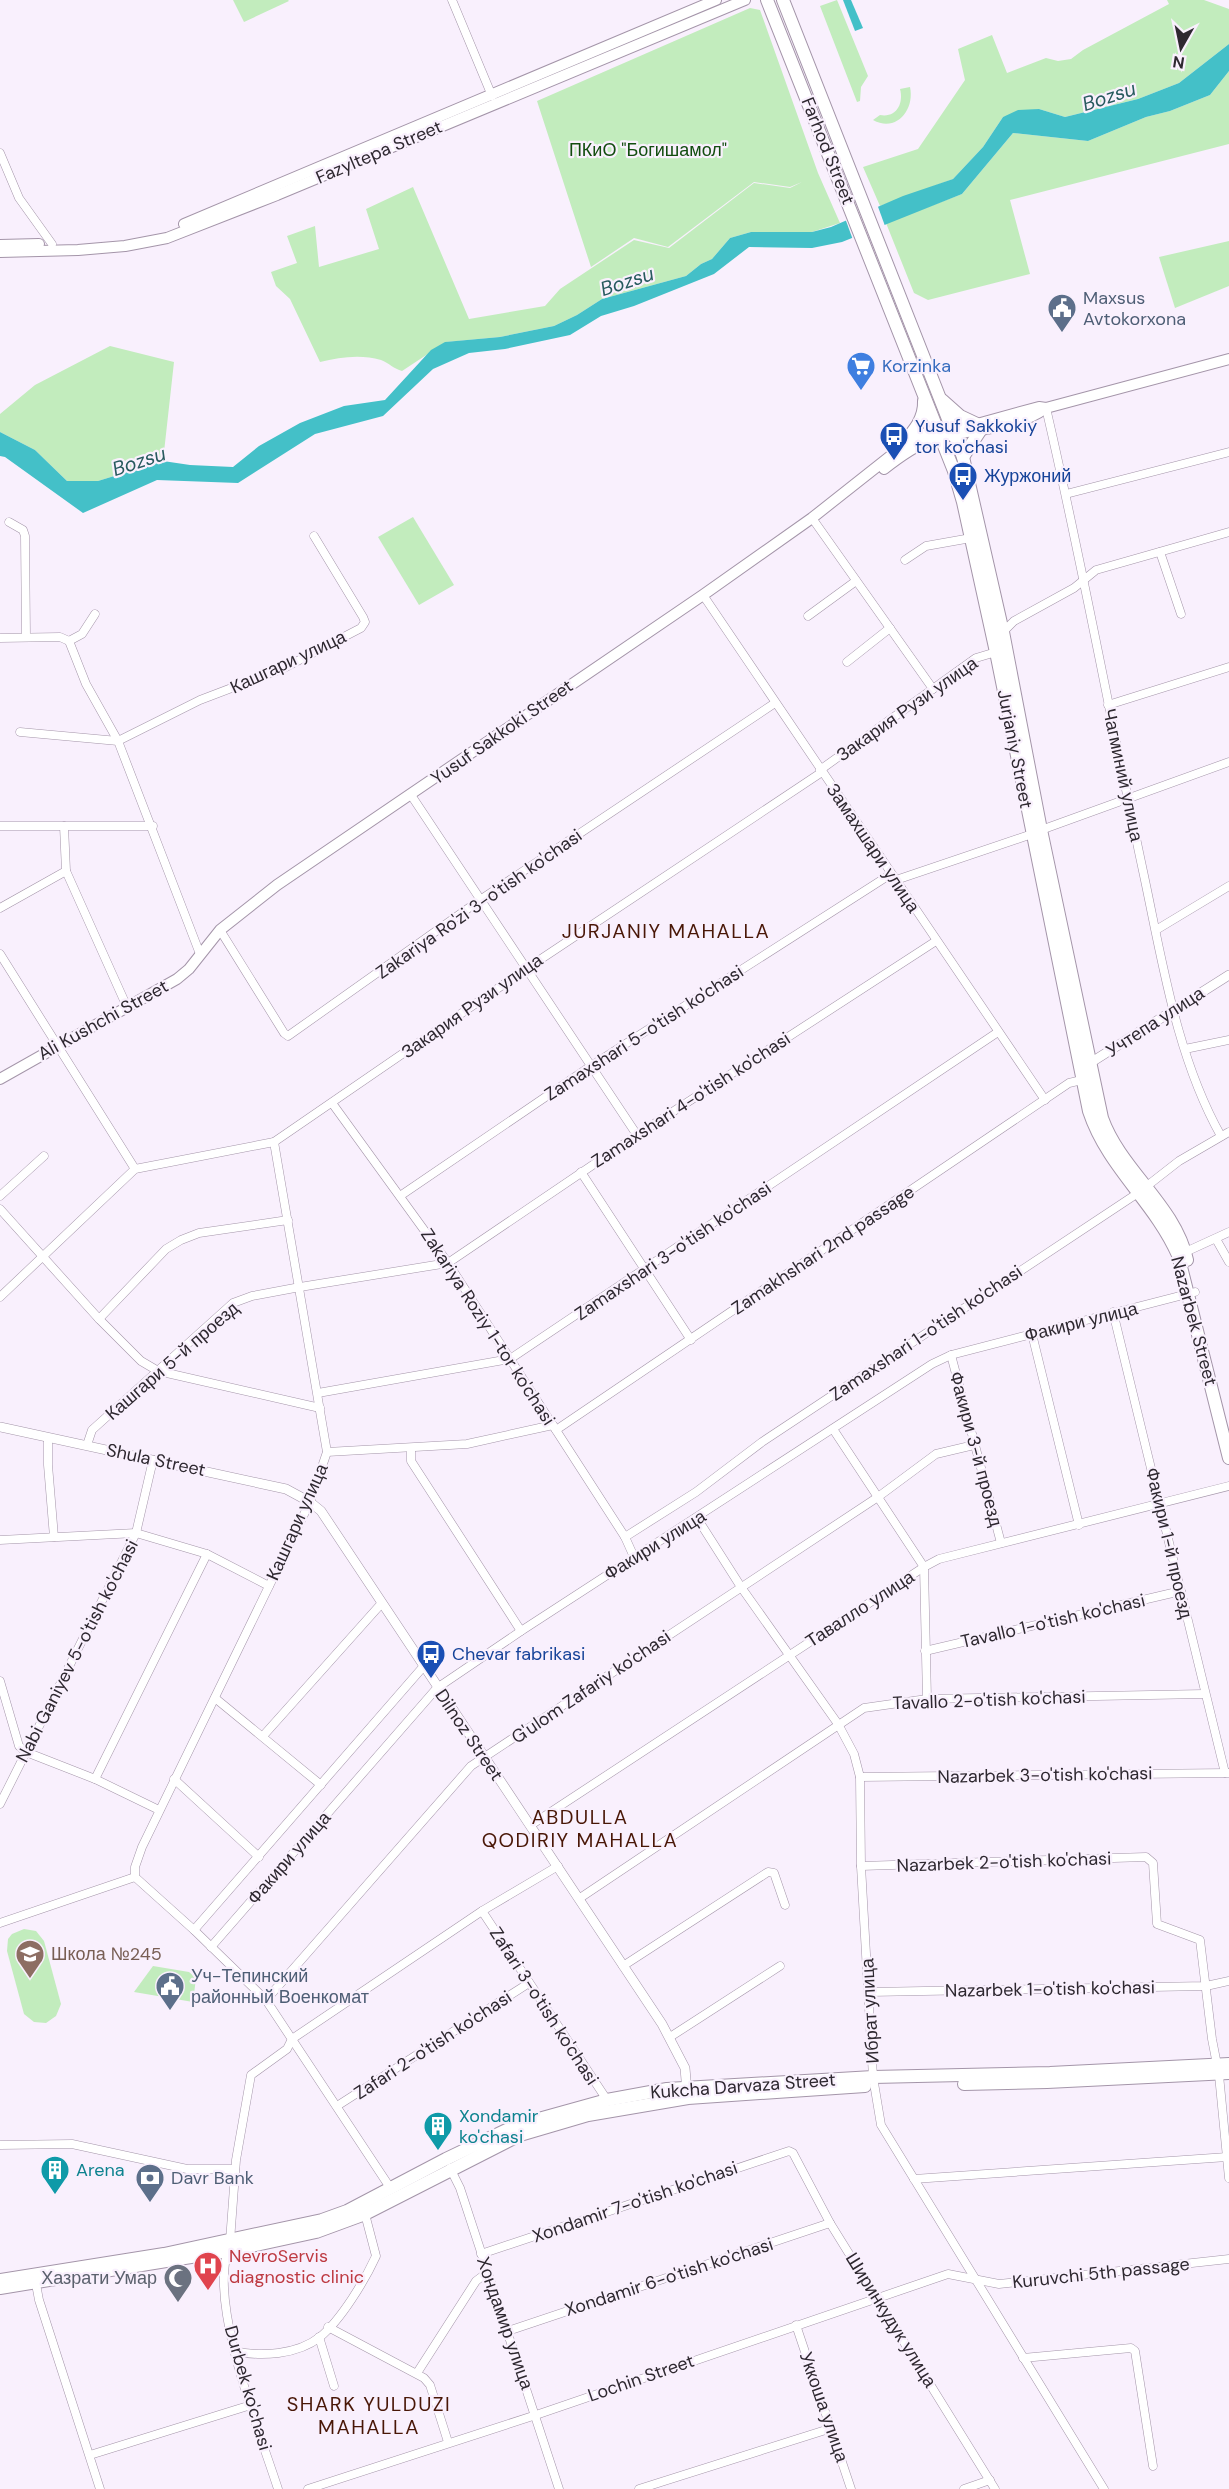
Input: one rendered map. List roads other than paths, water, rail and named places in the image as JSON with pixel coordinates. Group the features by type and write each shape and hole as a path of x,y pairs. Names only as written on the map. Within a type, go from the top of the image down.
{"main road":[{"name":"Fazyltepa Street","path":"0,252 52,248 164,232 716,0"},
{"name":"Fazyltepa Street","path":"0,245 52,248 125,246 167,238 745,0"},
{"name":"Farhod Street","path":"767,0 888,303"},
{"name":"Farhod Street","path":"783,0 902,297"},
{"name":"Jurjaniy Street","path":"902,297 939,397 1087,1072 1089,1111 1102,1144 1141,1190"},
{"name":"Jurjaniy Street","path":"888,303 924,393 946,433 963,457 1003,632 1036,832"},
{"name":"Yusuf Sakkoki Street","path":"200,954 220,930 277,885 703,596 812,518 912,439 1035,416 1046,408 1229,359"},
{"path":"898,449 920,422 924,407 924,393"},
{"path":"939,397 960,416 979,427 963,457"},
{"name":"Yusuf Sakkoki Street","path":"812,518 850,496 914,448 946,433"},
{"name":"Ali Kushchi Street","path":"0,1079 177,979 200,954"},
{"name":"Nazarbek Street","path":"1141,1190 1182,1254 1229,1430"},
{"name":"Nazarbek Street","path":"1192,1293 1229,1458"},
{"name":"Kukcha Darvaza Street","path":"0,2288 316,2232 365,2214 517,2125 606,2100 687,2092 873,2081 1050,2073 1223,2070"},
{"name":"Kukcha Darvaza Street","path":"229,2246 347,2211 448,2164 543,2127 687,2092"},
{"name":"Kukcha Darvaza Street","path":"0,2280 36,2280"}],"street":[{"path":"452,0 492,96"},
{"path":"0,153 19,198 52,248"},
{"name":"Чагминий улица","path":"1046,408 1085,579 1108,705 1173,1010 1211,1118 1225,1134"},
{"path":"1066,494 1229,453"},
{"path":"812,518 933,689"},
{"path":"9,522 23,530 25,536 26,637"},
{"path":"1003,632 1014,621 1074,588 1096,570 1229,532"},
{"name":"Кашгари улица","path":"118,741 200,700 284,668 361,628 365,622 363,617 314,536"},
{"path":"905,560 927,546 971,538"},
{"path":"1160,552 1181,614"},
{"path":"808,616 856,581"},
{"name":"Замахшари улица","path":"703,596 1045,1100"},
{"path":"69,641 82,634 95,614"},
{"path":"847,662 890,628"},
{"path":"0,638 60,637 69,641 86,684 118,741 153,826 200,954"},
{"name":"Закария Рузи улица","path":"274,1143 526,969 821,771 976,658 996,652"},
{"path":"1108,705 1229,667"},
{"name":"Zakariya Ro'zi 3-o'tish ko'chasi","path":"220,930 288,1036 480,900 775,703"},
{"path":"20,732 118,741"},
{"name":"Zamaxshari 5-o'tish ko'chasi","path":"400,1196 591,1066 894,877 1036,832 1229,762"},
{"path":"411,795 637,1135"},
{"path":"0,826 153,826"},
{"path":"64,826 66,870 127,1007"},
{"path":"0,908 66,870"},
{"path":"1156,930 1229,886"},
{"name":"Zamaxshari 4-o'tish ko'chasi","path":"448,1263 637,1135 936,940"},
{"path":"0,954 135,1169"},
{"name":"Учтепа улица","path":"1087,1072 1173,1010 1229,975"},
{"name":"Zamaxshari 3-o'tish ko'chasi","path":"318,1393 510,1359 998,1032"},
{"path":"1185,1048 1229,1040"},
{"name":"Zamakhshari 2nd passage","path":"327,1452 467,1444 554,1428 691,1340 1087,1072"},
{"name":"Zakariya Roziy 1-tor ko'chasi","path":"332,1103 448,1263 625,1537 634,1557"},
{"name":"Zamaxshari 1-o'tish ko'chasi","path":"625,1537 696,1492 762,1442 1141,1190 1179,1161 1225,1134"},
{"path":"0,1296 135,1169 274,1143"},
{"name":"Кашгари улица","path":"135,1877 135,1867 142,1847 310,1502 327,1452 274,1143"},
{"path":"0,1196 44,1156"},
{"path":"582,1172 691,1340"},
{"path":"0,1209 99,1319 141,1361 158,1371 320,1408"},
{"path":"99,1319 166,1249 181,1240 199,1233 288,1220"},
{"path":"1182,1254 1229,1233"},
{"path":"1216,1239 1229,1262"},
{"name":"Кашгари 5-й проезд","path":"87,1445 92,1430 233,1303 252,1296 300,1287 448,1263"},
{"name":"Факири улица","path":"211,1947 437,1688 521,1631 932,1364 951,1355 1192,1293"},
{"name":"Факири 1-й проезд","path":"1113,1312 1204,1694 1227,1773"},
{"path":"1032,1334 1079,1525"},
{"name":"Факири 3-й проезд","path":"951,1355 1001,1544"},
{"name":"Shula Street","path":"0,1427 286,1489 310,1502"},
{"path":"833,1430 924,1567 927,1700"},
{"path":"48,1438 54,1537"},
{"name":"G'ulom Zafariy ko'chasi","path":"266,2000 471,1766 878,1497 936,1454 974,1445"},
{"path":"411,1449 411,1461 521,1631"},
{"name":"Nabi Ganiyev 5-o'tish ko'chasi","path":"0,1804 136,1533 153,1460"},
{"name":"Тавалло улица","path":"531,1825 788,1655 939,1559 1229,1486"},
{"name":"Dilnoz Street","path":"310,1502 321,1511 437,1688 580,1898 670,2037 685,2068 687,2092"},
{"name":"Ибрат улица","path":"697,1518 741,1587 838,1724 854,1754 860,1777 861,1866 870,1992 873,2081 881,2125 1104,2489"},
{"path":"0,1540 136,1533 207,1554 269,1586"},
{"path":"95,1779 207,1554"},
{"name":"Tavallo 1-o'tish ko'chasi","path":"925,1651 1181,1591"},
{"path":"263,1736 381,1604"},
{"name":"Факири улица","path":"194,1930 423,1667"},
{"path":"0,1681 19,1746 26,1752 95,1779 159,1810"},
{"name":"Tavallo 2-o'tish ko'chasi","path":"580,1898 864,1708 927,1700 1204,1694"},
{"path":"214,1698 321,1785"},
{"name":"Nazarbek 3-o'tish ko'chasi","path":"860,1777 1227,1773"},
{"path":"174,1779 259,1857"},
{"name":"Nazarbek 2-o'tish ko'chasi","path":"861,1866 1146,1857 1154,1863 1157,1924 1200,1940 1206,1986"},
{"name":"Durbek ko'chasi","path":"278,2489 234,2351 225,2303 224,2263 229,2246 235,2169 249,2079 255,2070 287,2049 292,2039 482,1911 558,1866"},
{"path":"623,1966 768,1872 774,1873 785,1905"},
{"path":"0,1923 135,1877 266,2000 391,2189"},
{"name":"Zafari 3-o'tish ko'chasi","path":"482,1911 606,2100"},
{"path":"670,2037 780,1966"},
{"name":"Nazarbek 1-o'tish ko'chasi","path":"870,1992 1206,1986 1229,1981"},
{"name":"Zafari 2-o'tish ko'chasi","path":"337,2106 529,1983"},
{"path":"1206,1986 1223,2070 1229,2178"},
{"path":"0,2145 72,2145 187,2169 235,2169"},
{"name":"Ширинкудук улица","path":"789,2151 793,2153 830,2223 995,2489"},
{"name":"Xondamir 7-o'tish ko'chasi","path":"481,2254 789,2151"},
{"path":"914,2179 1227,2157"},
{"name":"Хондамир улица","path":"448,2164 460,2188 559,2489"},
{"path":"234,2351 249,2354 275,2354 298,2348 319,2337 346,2306 376,2256 365,2214"},
{"name":"Xondamir 6-o'tish ko'chasi","path":"508,2331 830,2223"},
{"name":"Kuruvchi 5th passage","path":"974,2278 999,2284 1229,2259"},
{"path":"417,2373 476,2281 488,2272"},
{"name":"Lochin Street","path":"308,2489 536,2415 948,2274 974,2278"},
{"path":"36,2280 39,2300 100,2489"},
{"name":"Уккоша улица","path":"796,2325 851,2489"},
{"path":"328,2327 417,2373 430,2385 448,2442"},
{"path":"319,2337 334,2386"},
{"path":"1023,2358 1131,2348 1135,2350 1154,2466"},
{"path":"90,2455 251,2405"},
{"path":"639,2489 662,2485 832,2428"},
{"path":"964,2489 990,2480"}],"water":[{"path":"843,0 851,0 863,28 855,31"},
{"name":"Bozsu","path":"1229,44 1229,71 1210,95 1170,111 1146,117 1088,141 1013,133 962,194 842,242 812,248 749,247 714,274 634,306 601,316 570,335 505,349 469,353 433,369 383,416 315,434 238,483 157,480 83,513 5,457 0,456 0,432 35,450 67,481 98,481 163,461 233,467 259,446 300,423 344,406 385,400 431,350 445,342 500,337 554,326 602,299 686,276 701,264 712,259 730,238 751,232 812,232 831,227 903,196 953,179 983,147 1003,117 1018,110 1039,109 1065,117 1138,99 1179,83"}],"place":[{"name":"Maxsus Avtokorxona","path":"1062,334"},
{"name":"Korzinka","path":"861,392"},
{"name":"Yusuf Sakkokiy tor ko'chasi","path":"894,462"},
{"name":"Журжоний","path":"963,502"},
{"name":"Chevar fabrikasi","path":"431,1680"},
{"name":"Школа №245","path":"30,1980"},
{"name":"Уч-Тепинский районный Военкомат","path":"170,2012"},
{"name":"Xondamir ko'chasi","path":"438,2152"},
{"name":"Arena","path":"55,2196"},
{"name":"Davr Bank","path":"150,2204"},
{"name":"NevroServis diagnostic clinic","path":"208,2292"},
{"name":"Хазрати Умар","path":"178,2304"}],"district":[{"name":"JURJANIY MAHALLA","path":"666,931"},
{"name":"ABDULLA QODIRIY MAHALLA","path":"580,1828"},
{"name":"SHARK YULDUZI MAHALLA","path":"369,2416"}],"park label":[{"name":"ПКиО \"Богишамол\"","path":"648,150"}]}
